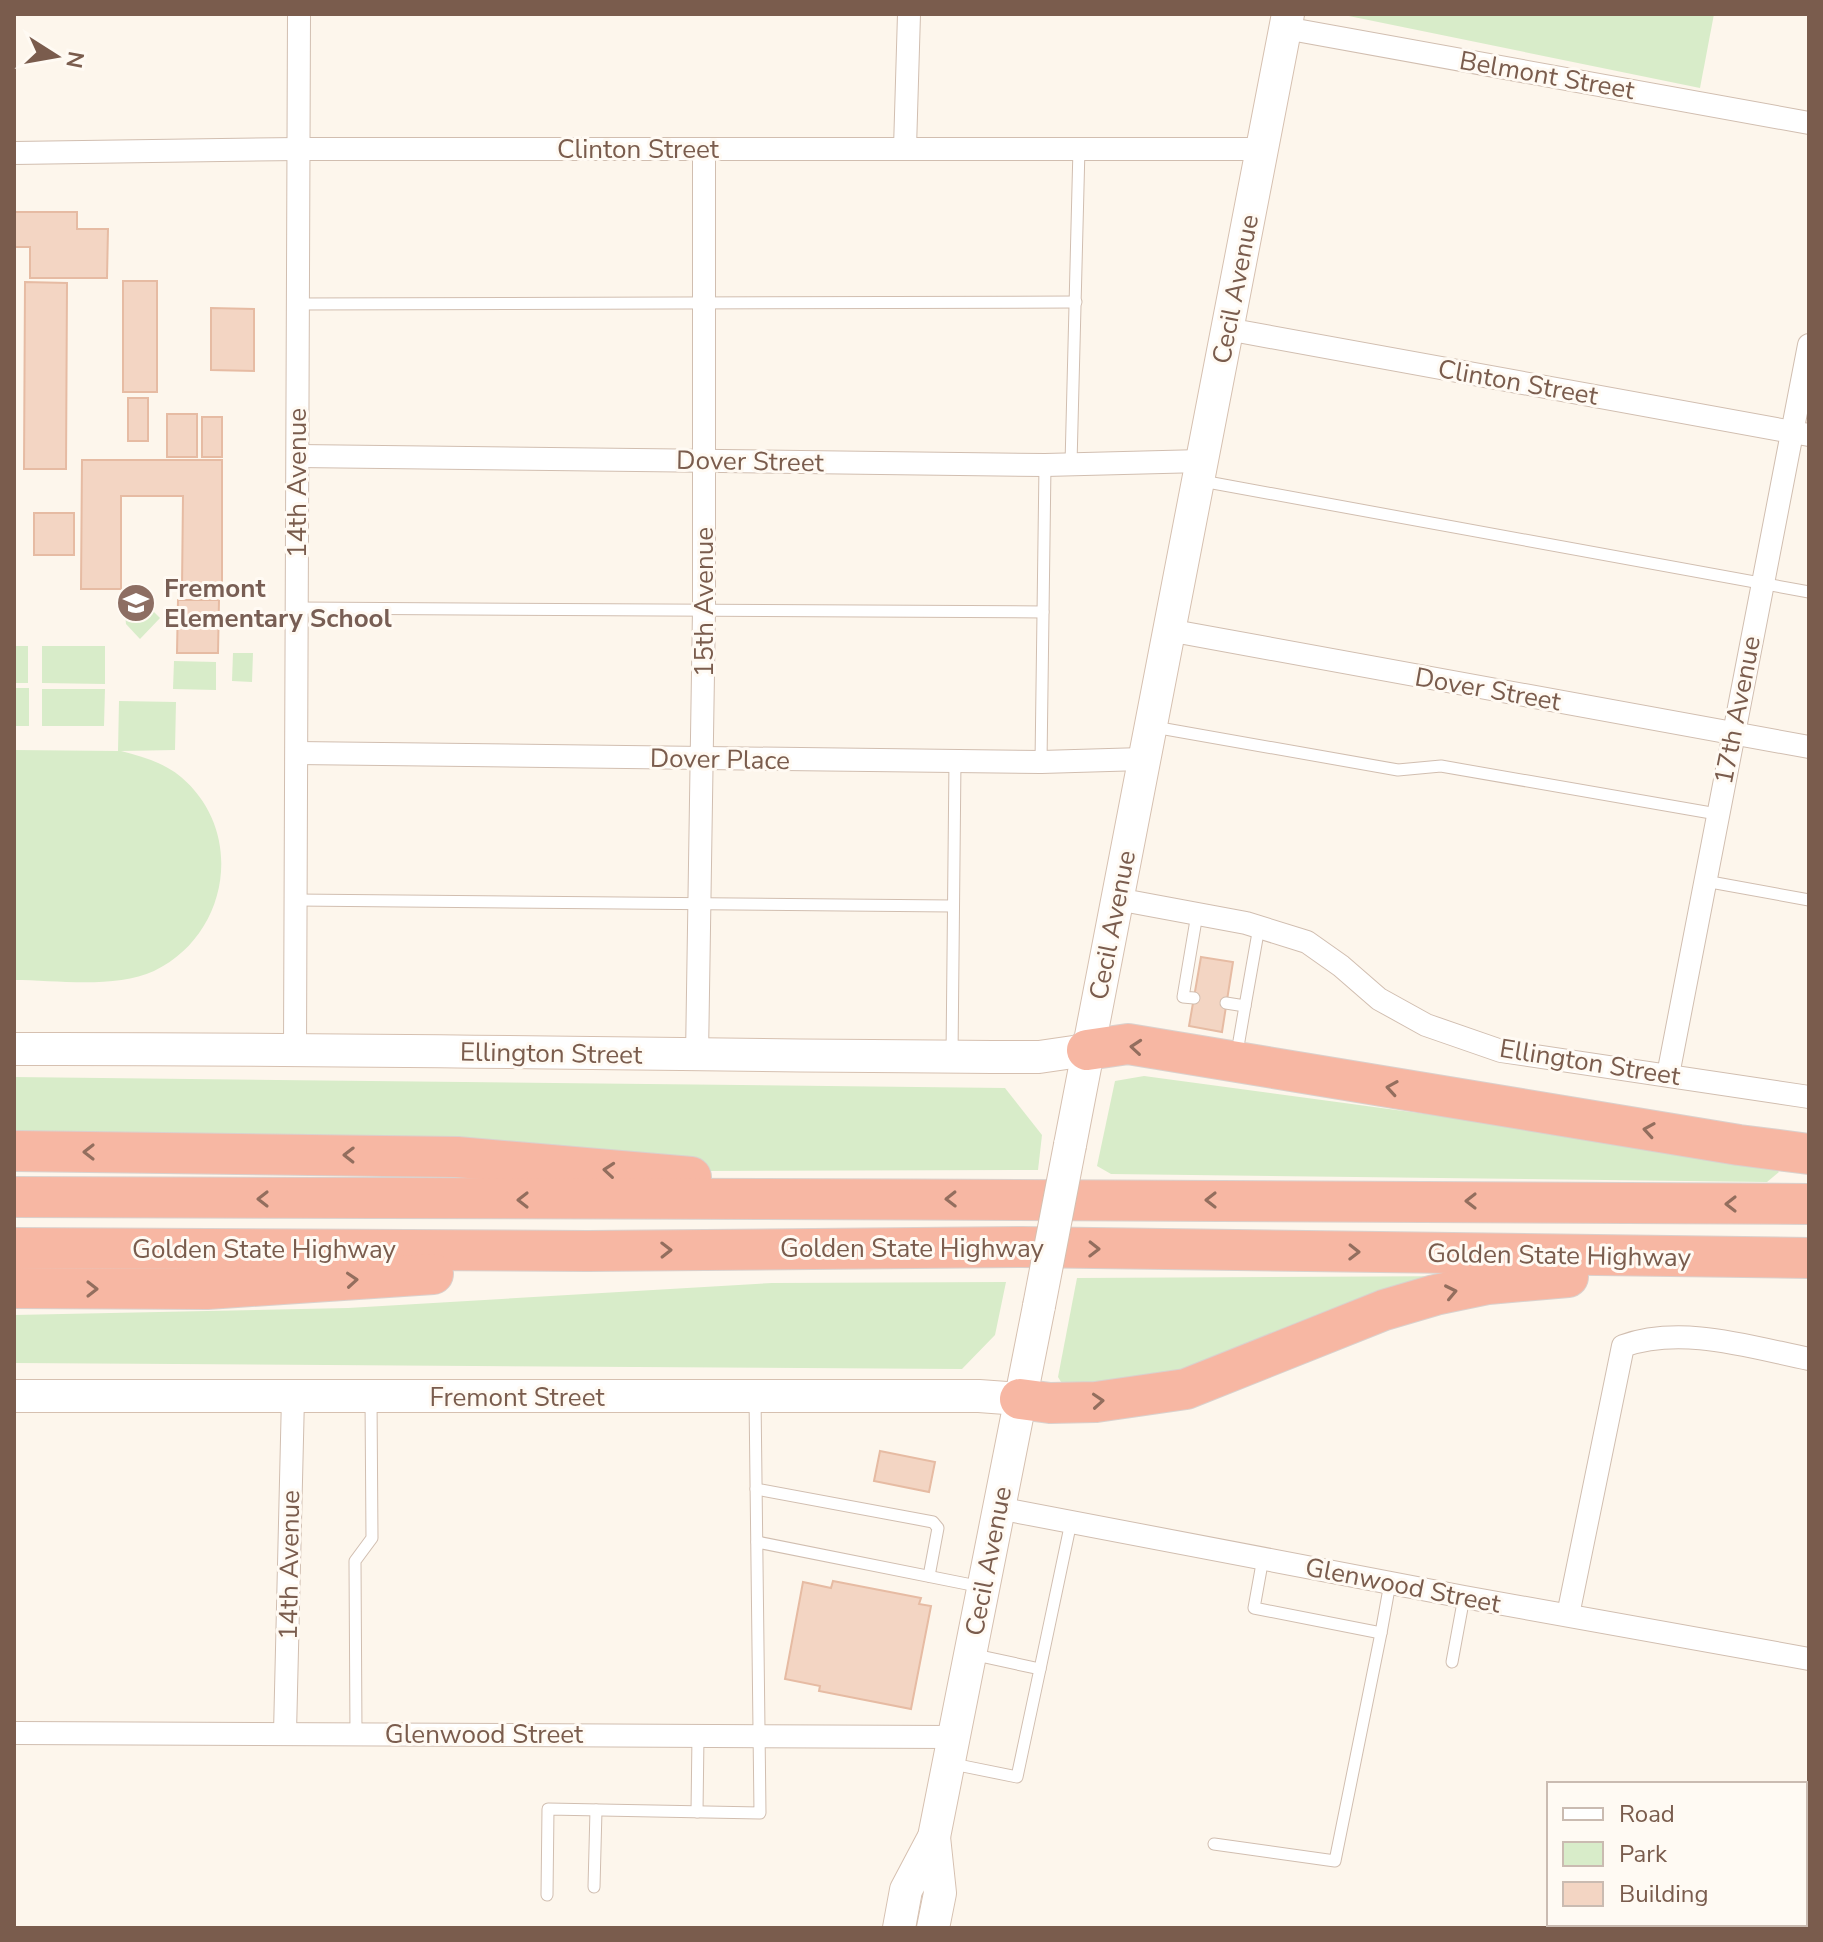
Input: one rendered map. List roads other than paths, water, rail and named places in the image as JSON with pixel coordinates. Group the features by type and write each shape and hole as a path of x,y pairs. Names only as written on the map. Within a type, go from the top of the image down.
{"highway":[{"path":"1087,1050 1128,1044 1809,1154"},
{"path":"14,1151 457,1157 690,1177 853,1200"},
{"name":"Golden State Highway","path":"14,1197 1809,1204"},
{"name":"Golden State Highway","path":"14,1248 588,1251 1022,1247 1806,1258"},
{"path":"14,1288 239,1287 444,1273 588,1251"},
{"path":"1020,1399 1050,1403 1096,1402 1186,1389 1384,1310 1488,1284 1806,1258"}],"main road":[{"name":"Cecil Avenue","path":"933,1928 940,1893 934,1837 950,1750 1039,1306 1286,21"},
{"name":"Ellington Street","path":"14,1049 295,1048 697,1056 1039,1057 1087,1050"},
{"name":"Fremont Street","path":"14,1396 979,1396 1020,1399"},
{"name":"Cecil Avenue","path":"899,1928 906,1890 934,1837"}],"street":[{"name":"14th Avenue","path":"295,1048 299,14"},
{"path":"905,148 909,14"},
{"name":"Belmont Street","path":"1286,21 1809,123"},
{"name":"Clinton Street","path":"14,153 298,149 1262,149"},
{"name":"15th Avenue","path":"697,1056 704,609 704,149"},
{"name":"Clinton Street","path":"1227,329 1800,434"},
{"name":"17th Avenue","path":"1668,1075 1762,584 1800,434 1809,345"},
{"name":"Dover Street","path":"298,456 1071,464 1200,470"},
{"name":"Dover Street","path":"1168,630 1809,747"},
{"name":"Dover Place","path":"297,753 1041,762 1143,759"},
{"name":"Ellington Street","path":"1117,899 1259,927 1307,942 1379,999 1426,1025 1501,1051 1809,1097"},
{"path":"1568,1615 1623,1346 1642,1339 1710,1339 1809,1359"},
{"name":"14th Avenue","path":"285,1733 293,1397"},
{"name":"Glenwood Street","path":"998,1508 1809,1659"},
{"name":"Glenwood Street","path":"14,1733 758,1736 950,1750"}],"lane":[{"path":"1071,464 1079,148"},
{"path":"298,304 1076,302"},
{"path":"1041,762 1045,465"},
{"path":"1200,470 1809,592"},
{"path":"297,608 1043,612"},
{"path":"1150,726 1398,770 1441,766 1717,814"},
{"path":"952,1056 955,760"},
{"path":"1704,881 1809,900"},
{"path":"296,900 952,906"},
{"path":"1194,998 1183,997 1197,914"},
{"path":"1239,1041 1259,927"},
{"path":"1226,1003 1245,1006"},
{"path":"547,1895 548,1809 760,1813 755,1396"},
{"path":"356,1734 355,1561 372,1538 371,1397"},
{"path":"756,1489 933,1522 938,1528 929,1576"},
{"path":"950,1750 1017,1777 1071,1522"},
{"path":"757,1542 983,1587"},
{"path":"1263,1558 1254,1608 1381,1633"},
{"path":"1214,1844 1335,1861 1390,1583"},
{"path":"1452,1662 1464,1597"},
{"path":"970,1654 1040,1669"},
{"path":"697,1812 698,1736"},
{"path":"594,1887 596,1810"}],"place":[{"name":"Fremont Elementary School","path":"136,603"}]}
